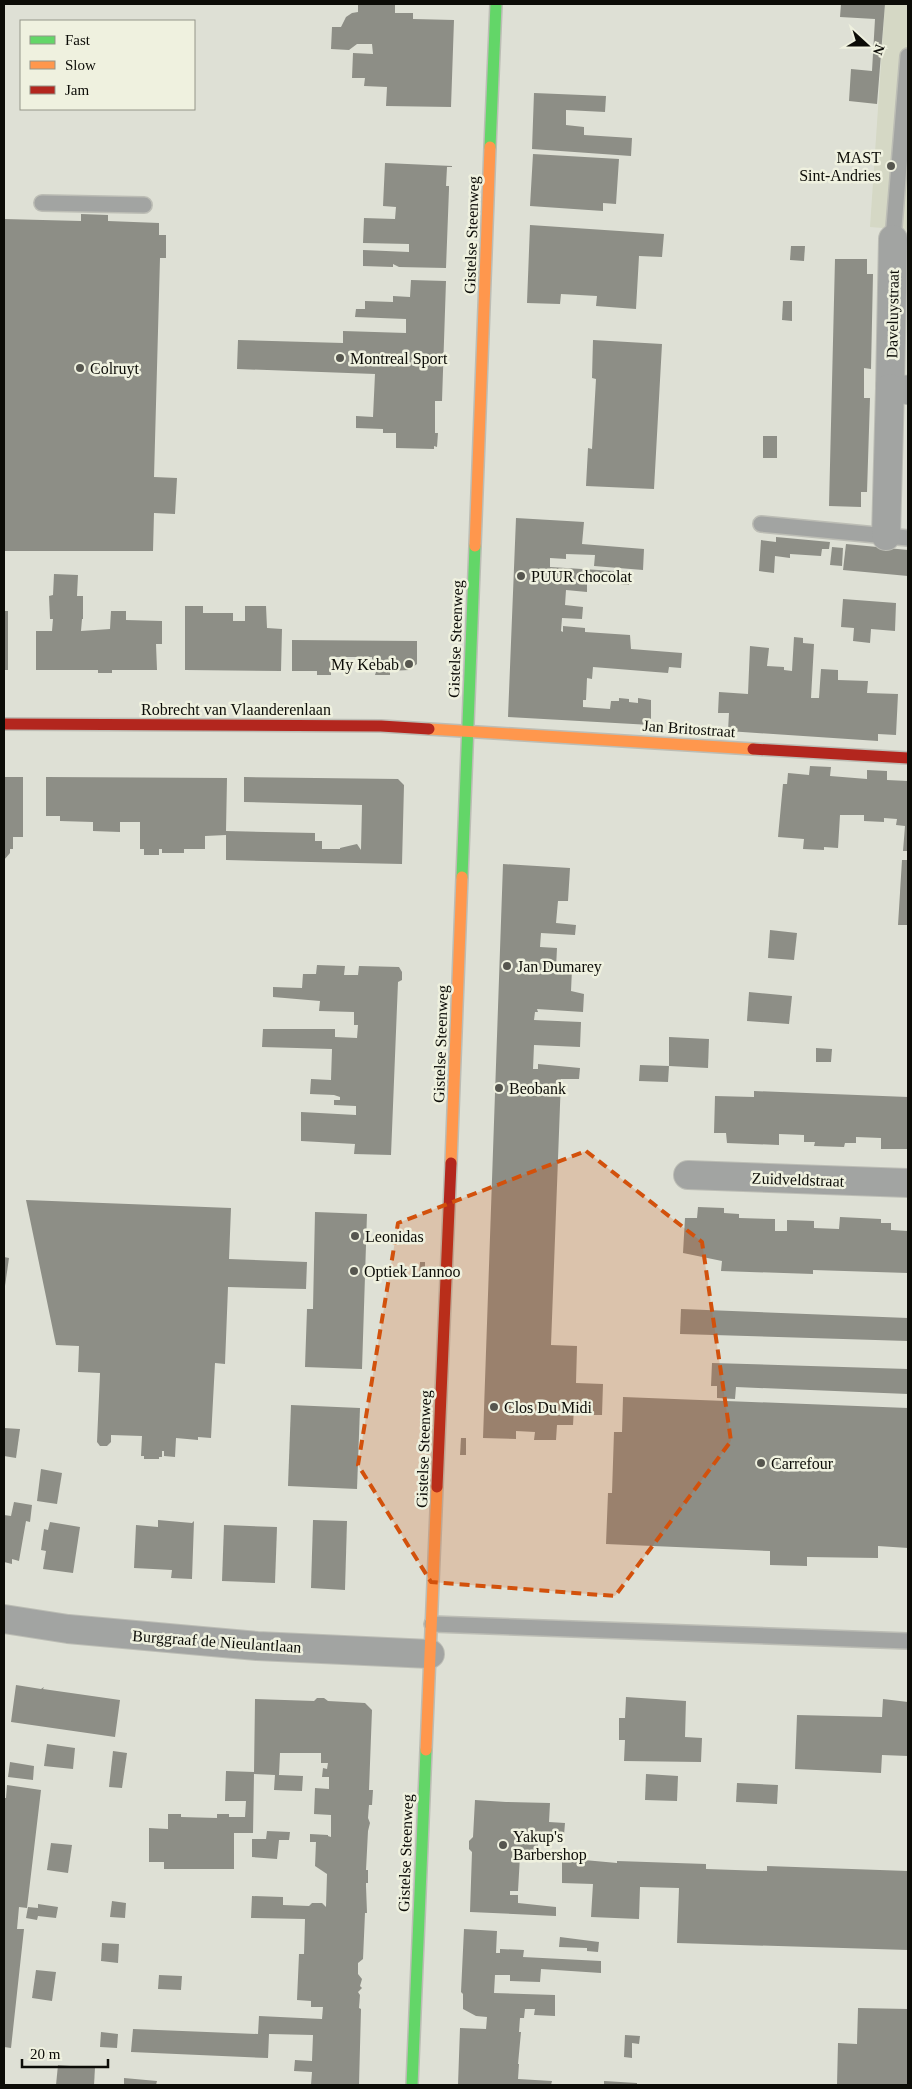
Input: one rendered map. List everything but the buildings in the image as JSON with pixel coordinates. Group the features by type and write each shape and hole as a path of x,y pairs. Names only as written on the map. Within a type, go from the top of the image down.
{"main road":[{"name":"Gistelse Steenweg","path":"412,2085 496,4"},
{"name":"Robrecht van Vlaanderenlaan","path":"4,724 381,726 468,730"},
{"name":"Jan Britostraat","path":"468,730 908,758"}],"street":[{"name":"Daveluystraat","path":"893,239 899,389 897,537"},
{"name":"Zuidveldstraat","path":"688,1175 908,1183"},
{"name":"Burggraaf de Nieulantlaan","path":"4,1619 68,1629 200,1642 430,1654"}],"lane":[{"path":"893,239 908,56"},
{"path":"42,204 144,205"},
{"path":"761,524 897,537"},
{"path":"432,1624 908,1641"}],"highlighted area":[{"path":"586,1151 702,1242 731,1441 615,1596 431,1582 358,1465 398,1223"}],"shaded area":[{"name":"MAST Sint-Andries","path":"885,4 908,4 908,230 870,227"}],"traffic: fast":[{"path":"490,147 496,4"},
{"path":"462,877 475,546"},
{"path":"412,2085 426,1750"}],"traffic: slow":[{"path":"475,546 490,147"},
{"path":"429,729 753,749"},
{"path":"451,1163 462,877"},
{"path":"426,1750 437,1487"}],"traffic: jam":[{"path":"4,724 381,726 429,729"},
{"path":"753,749 908,758"},
{"path":"437,1487 451,1163"}],"place":[{"name":"MAST Sint-Andries","path":"891,166"},
{"name":"Montreal Sport","path":"340,358"},
{"name":"Colruyt","path":"80,368"},
{"name":"PUUR chocolat","path":"521,576"},
{"name":"My Kebab","path":"409,664"},
{"name":"Jan Dumarey","path":"507,966"},
{"name":"Beobank","path":"499,1088"},
{"name":"Leonidas","path":"355,1236"},
{"name":"Optiek Lannoo","path":"354,1271"},
{"name":"Clos Du Midi","path":"494,1407"},
{"name":"Carrefour","path":"761,1463"},
{"name":"Yakup's Barbershop","path":"503,1845"}]}
